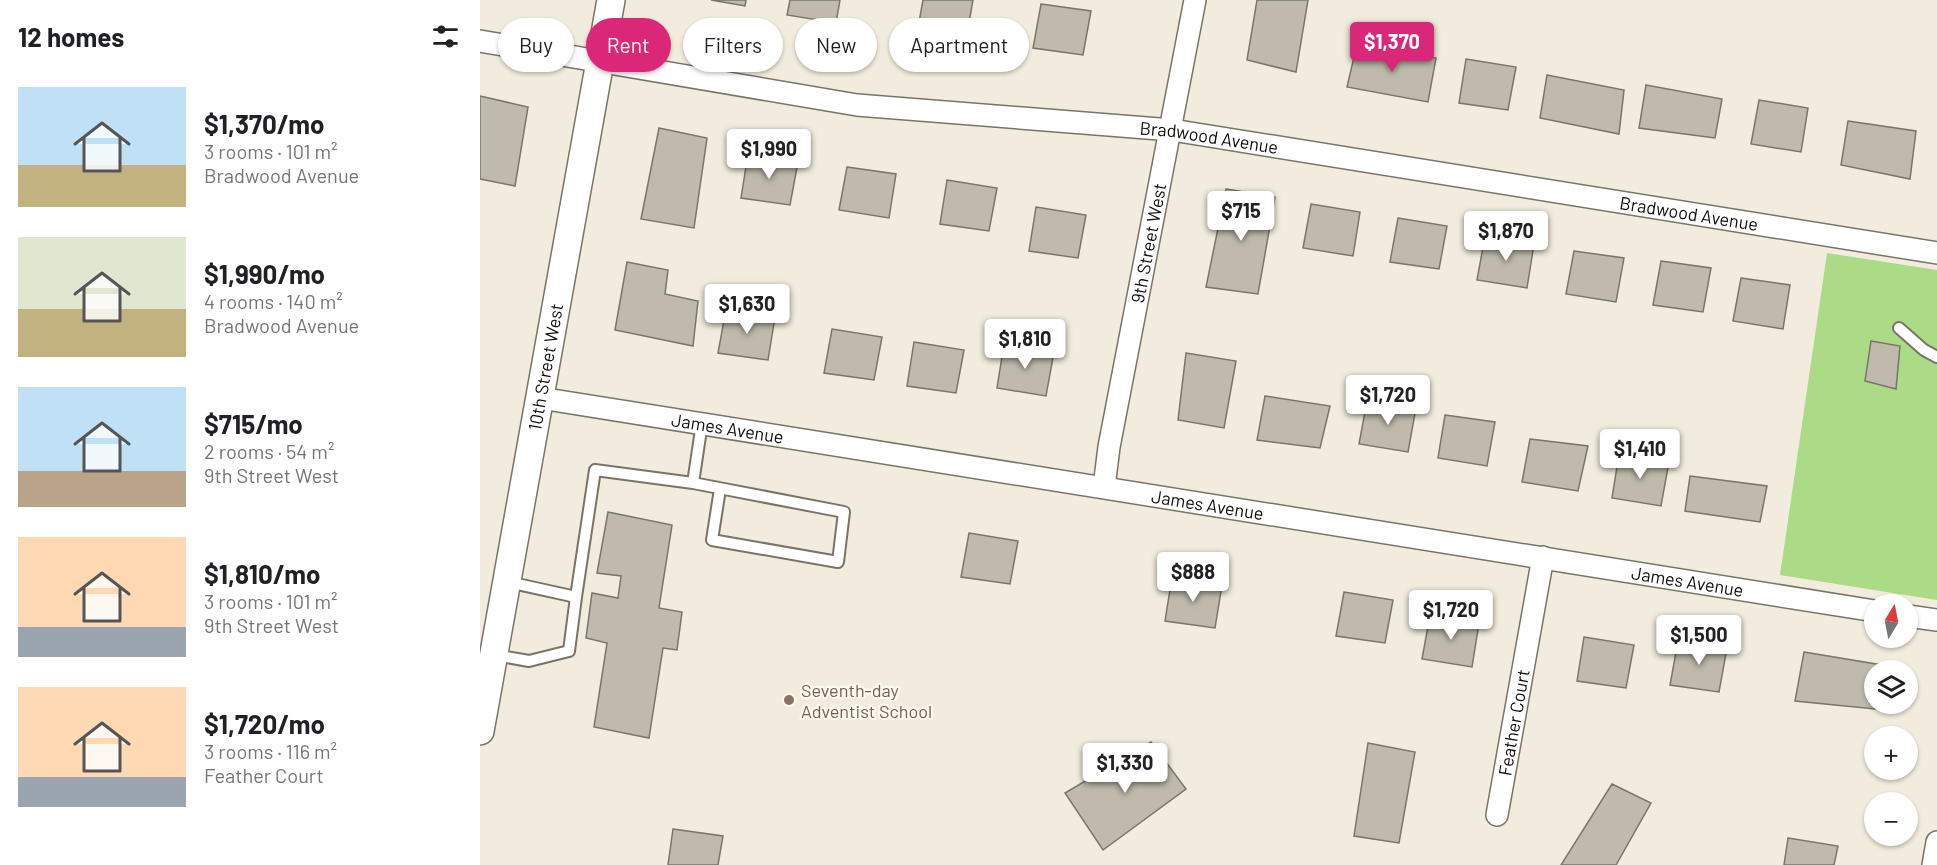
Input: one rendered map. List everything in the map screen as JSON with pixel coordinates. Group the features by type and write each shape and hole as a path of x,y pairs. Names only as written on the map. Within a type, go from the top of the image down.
{"street":[{"name":"10th Street West","path":"608,18 611,0"},
{"name":"9th Street West","path":"1104,487 1109,447 1172,130 1195,0"},
{"name":"Bradwood Avenue","path":"480,41 586,60"},
{"name":"10th Street West","path":"480,731 598,72"},
{"name":"Bradwood Avenue","path":"660,72 857,105 1172,130 1937,253"},
{"name":"James Avenue","path":"540,398 1864,609"},
{"name":"Feather Court","path":"1497,815 1543,557"},
{"path":"1918,617 1937,620"},
{"path":"1933,865 1937,842"}],"lane":[{"path":"1899,328 1924,350 1937,357"},
{"path":"693,483 702,423"},
{"path":"495,655 529,661 569,651 595,470 693,483 844,512 838,562 712,540 720,489"},
{"path":"508,582 576,597"}],"green space":[{"path":"1827,253 1937,270 1937,600 1918,597 1918,594 1899,594 1780,575"}],"building":[{"path":"711,0 746,0 745,6"},
{"path":"790,0 840,0 837,18 805,18 787,15"},
{"path":"923,0 973,0 970,18 920,18"},
{"path":"1257,0 1308,0 1296,72 1247,60"},
{"path":"1041,4 1091,11 1083,55 1033,48"},
{"path":"1357,44 1436,58 1428,102 1347,87"},
{"path":"1466,59 1516,67 1508,110 1459,103"},
{"path":"1547,75 1624,90 1619,134 1540,118"},
{"path":"1646,85 1722,99 1715,138 1639,128"},
{"path":"480,96 528,107 515,186 480,179"},
{"path":"1759,100 1808,108 1801,152 1751,144"},
{"path":"1848,121 1916,131 1910,179 1841,165"},
{"path":"659,128 707,138 694,228 641,219"},
{"path":"748,154 798,162 790,205 741,198"},
{"path":"847,167 896,174 889,218 839,210"},
{"path":"947,180 997,188 989,231 940,224"},
{"path":"1226,189 1275,197 1258,294 1206,287"},
{"path":"1311,204 1360,212 1353,256 1303,248"},
{"path":"1036,207 1086,215 1078,258 1029,251"},
{"path":"1398,218 1447,226 1439,269 1390,262"},
{"path":"1485,236 1534,244 1527,288 1477,280"},
{"path":"1574,251 1624,258 1616,302 1566,294"},
{"path":"1661,261 1711,268 1703,312 1653,305"},
{"path":"627,262 668,270 665,294 698,301 693,346 615,330"},
{"path":"1741,278 1790,285 1783,329 1733,321"},
{"path":"726,309 775,317 768,360 718,353"},
{"path":"832,329 882,337 874,380 824,373"},
{"path":"1871,341 1900,346 1896,389 1865,381"},
{"path":"914,342 964,350 956,393 907,386"},
{"path":"1004,344 1054,352 1046,396 997,388"},
{"path":"1186,353 1236,361 1224,428 1178,420"},
{"path":"1265,396 1330,406 1320,448 1257,440"},
{"path":"1367,401 1416,408 1408,452 1359,444"},
{"path":"1445,415 1495,422 1487,466 1438,458"},
{"path":"1530,439 1588,446 1578,491 1522,482"},
{"path":"1619,454 1669,462 1661,506 1612,498"},
{"path":"1690,476 1767,486 1760,522 1685,511"},
{"path":"608,512 672,525 659,608 682,612 677,650 663,648 649,738 594,727 607,643 586,638 592,593 618,598 621,576 597,573"},
{"path":"969,533 1018,541 1010,584 961,577"},
{"path":"1172,577 1222,585 1215,628 1165,621"},
{"path":"1344,592 1393,600 1385,643 1336,636"},
{"path":"1430,615 1479,623 1472,667 1422,659"},
{"path":"1584,637 1634,645 1626,688 1577,681"},
{"path":"1678,641 1727,648 1719,692 1670,685"},
{"path":"1804,652 1864,662 1864,708 1795,701"},
{"path":"1151,742 1186,789 1103,850 1065,793"},
{"path":"1368,743 1415,752 1399,843 1354,836"},
{"path":"1612,784 1651,803 1616,865 1561,865"},
{"path":"673,829 723,836 718,865 668,865"},
{"path":"1788,838 1838,846 1834,865 1784,865"}],"place":[{"name":"Seventh-day Adventist School","path":"789,700"}]}
